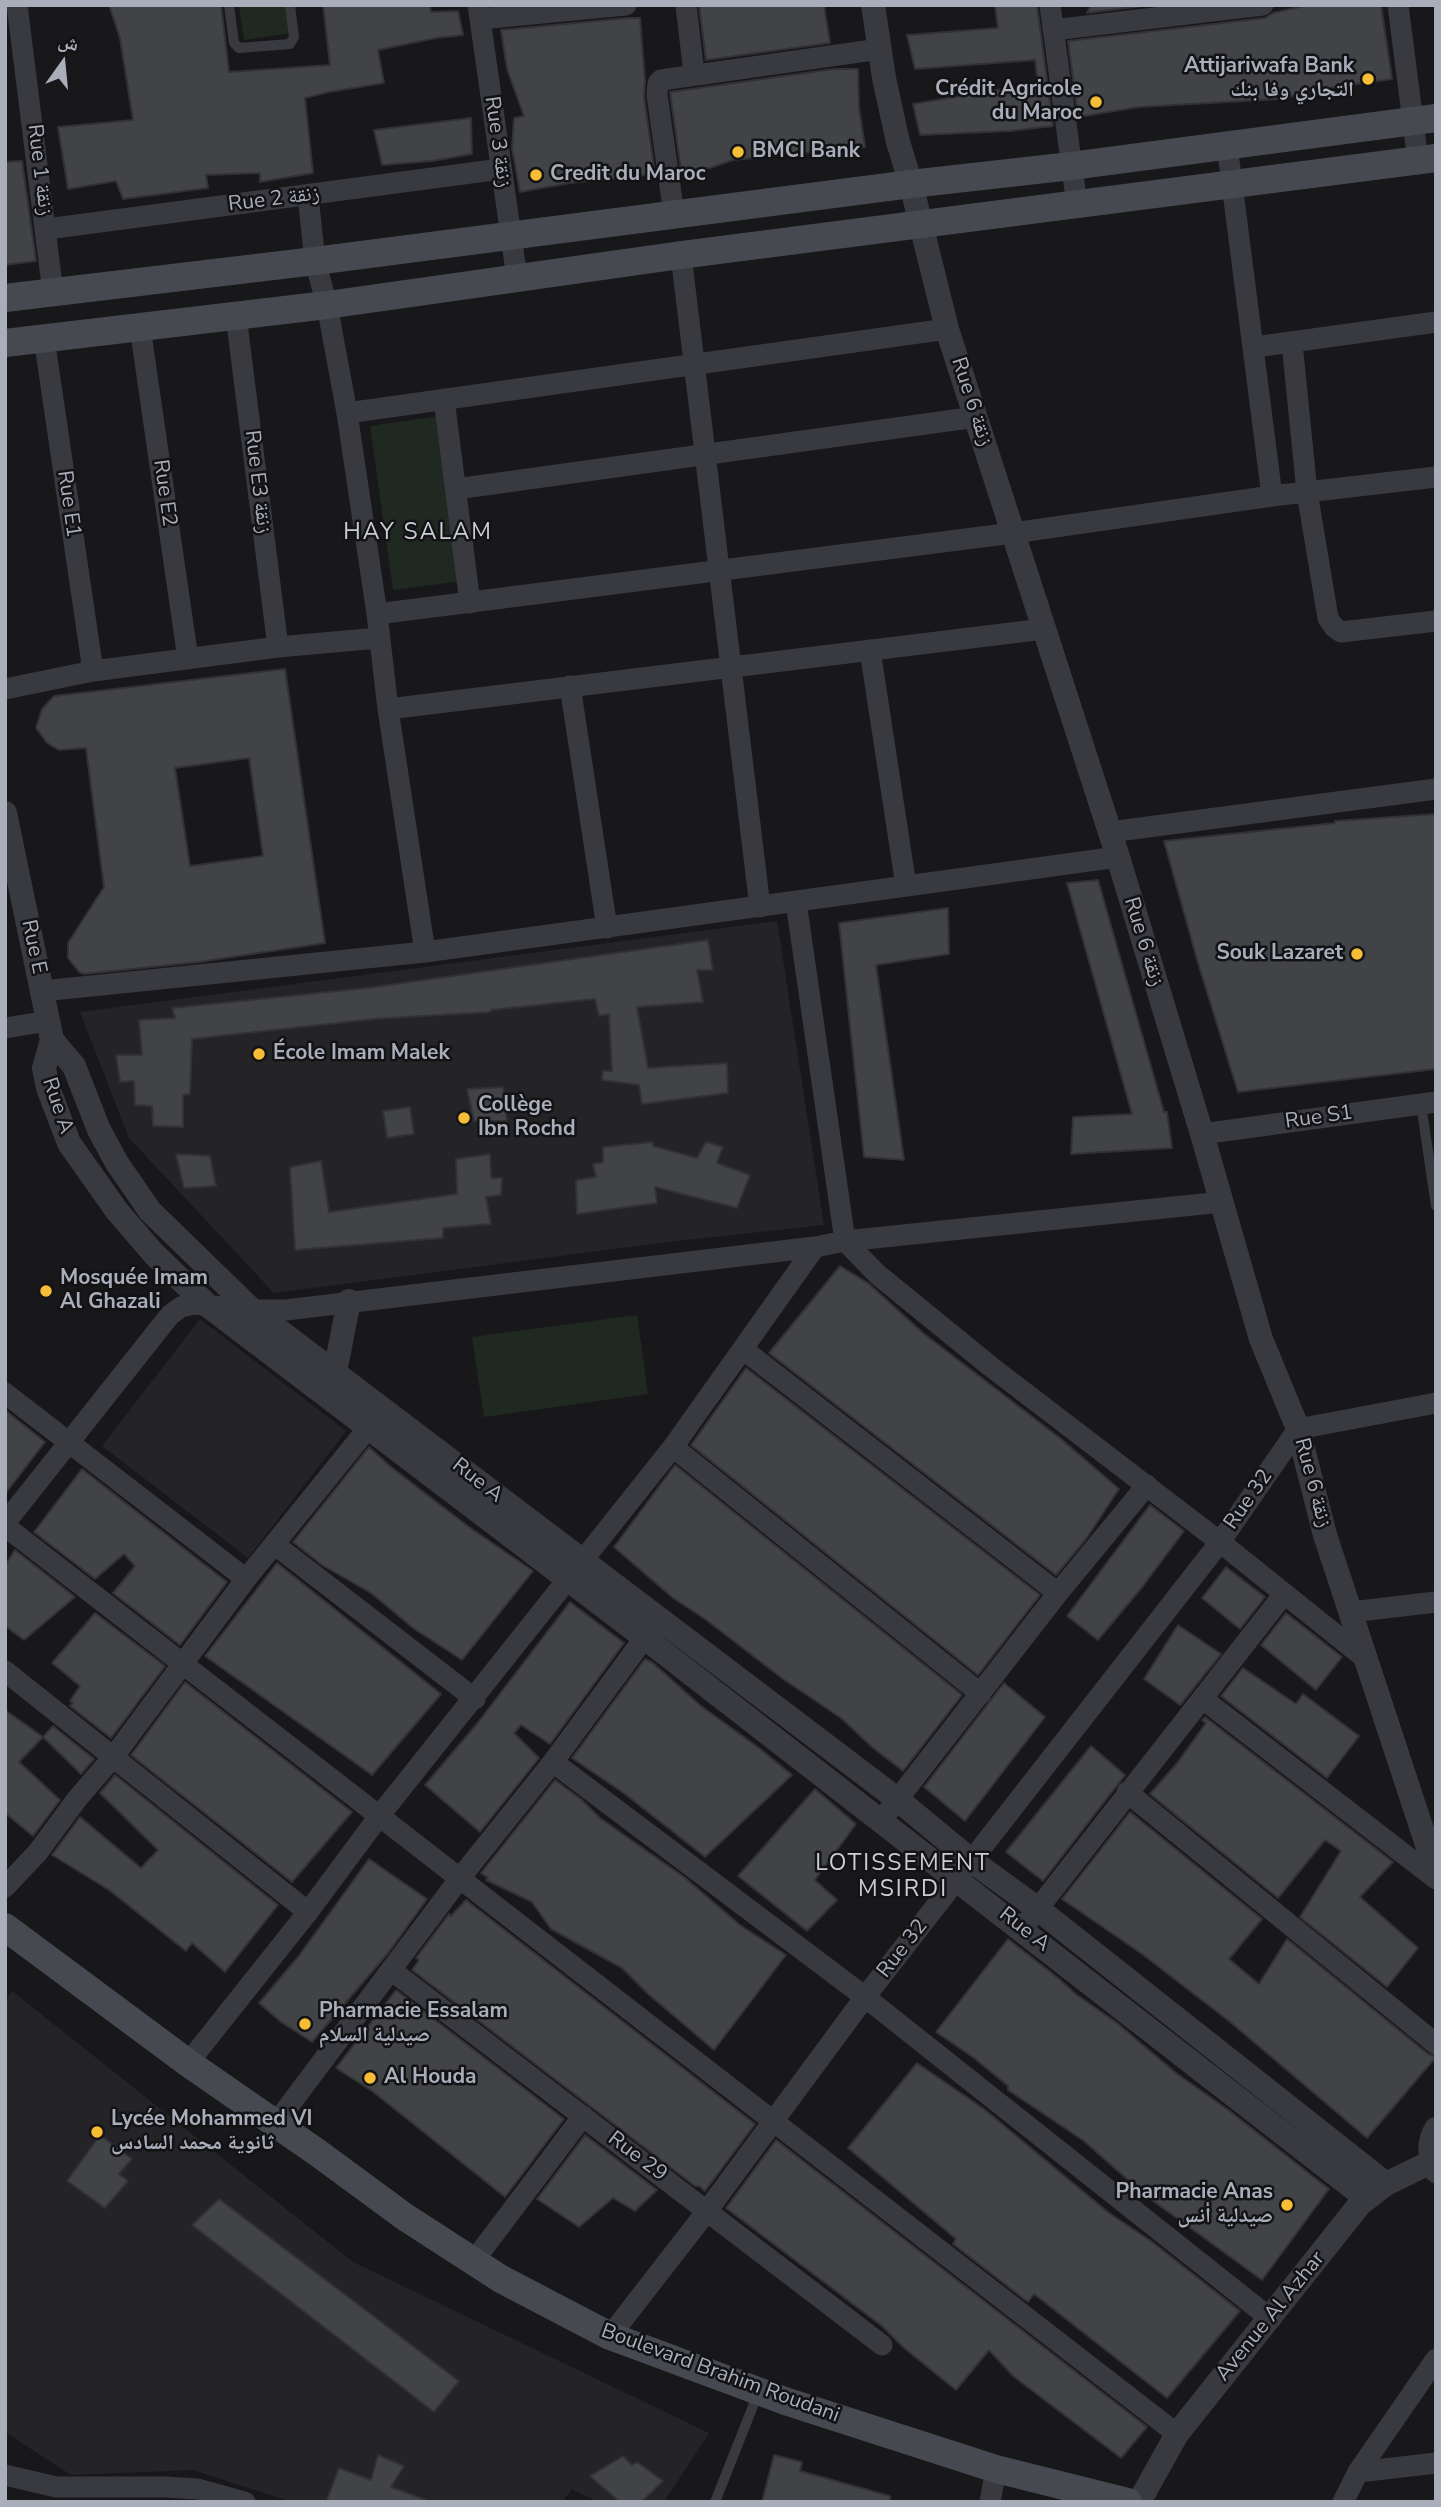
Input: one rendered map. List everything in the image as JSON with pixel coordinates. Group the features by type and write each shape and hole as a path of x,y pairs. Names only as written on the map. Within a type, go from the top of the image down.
{"main road":[{"path":"5,298 1071,166 1424,119"},
{"path":"5,343 327,305 681,255 1427,160"},
{"name":"Boulevard Brahim Roudani","path":"7,1934 405,2217 473,2262 610,2336 759,2391 996,2469 1128,2502"}],"street":[{"name":"Rue 1 زنقة","path":"17,5 53,293"},
{"path":"479,12 626,5"},
{"path":"686,5 694,74"},
{"name":"Rue 6 زنقة","path":"873,5 898,142 947,329 1118,857 1261,1339 1298,1429 1325,1535 1436,1872"},
{"path":"1077,205 1054,14 1263,5"},
{"path":"1398,5 1424,119 1427,160"},
{"name":"Rue 3 زنقة","path":"479,12 517,278"},
{"path":"674,214 656,89 661,80 880,49"},
{"path":"1227,145 1272,496"},
{"name":"Rue 2 زنقة","path":"47,229 501,169"},
{"path":"308,196 315,261 327,305 347,413 425,952"},
{"path":"681,255 760,907"},
{"name":"Rue E3 زنقة","path":"236,316 278,647"},
{"path":"1255,347 1436,322"},
{"name":"Rue E2","path":"140,327 188,659"},
{"path":"347,413 947,329"},
{"name":"Rue E1","path":"44,338 93,671"},
{"path":"1292,343 1307,492 1328,618 1341,632 1436,621"},
{"path":"444,399 470,603"},
{"path":"456,489 976,417"},
{"path":"377,614 1013,533 1272,496 1436,477"},
{"path":"388,709 1044,629"},
{"path":"5,689 93,671 278,647 379,638"},
{"path":"870,650 906,886"},
{"path":"570,685 607,928"},
{"path":"1110,832 1436,789"},
{"name":"Rue E","path":"5,813 50,1030"},
{"path":"43,991 425,952 1118,857"},
{"path":"796,902 845,1241 877,1274 990,1366 1220,1542 1366,1660"},
{"path":"5,1028 50,1030"},
{"name":"Rue A","path":"50,1030 44,1068 48,1088 69,1143 117,1211 139,1237 208,1305 368,1428 574,1570 659,1617 897,1799 1022,1928 1174,2048 1376,2191"},
{"name":"Rue A","path":"50,1030 74,1066 99,1130 117,1163 150,1211 252,1310 383,1408 574,1570 645,1638 882,1821 1038,1909 1188,2026 1376,2191"},
{"name":"Rue S1","path":"1202,1134 1428,1103"},
{"path":"1177,2434 380,1815 183,1666 5,1525 170,1315 180,1307 193,1304 252,1310 286,1310 815,1247 845,1241 1222,1202"},
{"path":"188,2063 308,1912 380,1815 673,1447 815,1247"},
{"path":"335,1372 349,1301"},
{"path":"744,1350 1058,1593"},
{"path":"5,1394 246,1579"},
{"path":"1298,1429 1436,1403"},
{"path":"5,1887 38,1852 77,1799 114,1756 246,1579 383,1408"},
{"name":"Rue 32","path":"610,2336 707,2211 865,1997 1220,1542 1298,1429"},
{"path":"673,1447 981,1693"},
{"path":"882,1821 1058,1593 1147,1485"},
{"path":"274,1544 475,1699"},
{"path":"1022,1928 1284,1594"},
{"path":"1351,1612 1436,1602"},
{"path":"275,2123 460,1878 553,1762 659,1617"},
{"path":"5,1671 308,1912"},
{"path":"1203,1699 1436,1879"},
{"path":"553,1762 865,1997 1271,2319"},
{"path":"1127,1792 1436,2044"},
{"name":"Rue 29","path":"391,1970 882,2345"},
{"path":"1174,2048 1188,2026"},
{"path":"473,2262 583,2116"},
{"path":"1434,2166 1430,2147 1436,2129"},
{"name":"Avenue Al Azhar","path":"1139,2502 1177,2434 1376,2191 1434,2166"},
{"path":"1343,2502 1359,2472 1436,2359"},
{"path":"1359,2472 1436,2463"},
{"path":"990,2502 996,2469"},
{"path":"5,2475 56,2487 198,2489 245,2502"}],"lane":[{"path":"229,5 234,43 239,48 290,44 294,37 290,5"},
{"path":"1428,1103 1436,1206"},
{"path":"716,2502 759,2391"}],"shaded area":[{"path":"239,5 287,5 291,33 244,40"},
{"path":"439,416 462,581 393,590 370,426"},
{"path":"777,921 824,1225 668,1242 274,1293 129,1138 80,1012"},
{"path":"637,1315 648,1394 484,1417 472,1337"},
{"path":"200,1319 346,1431 248,1558 102,1446"},
{"name":"Lycée Mohammed VI ثانوية محمد السادس","path":"12,1991 353,2262 709,2433 664,2502 598,2502 572,2489 562,2502 292,2502 193,2470 71,2475 5,2432 5,2002"}],"building":[{"path":"109,5 221,5 229,72 330,65 323,5 430,5 431,12 458,11 463,35 378,50 384,83 305,98 313,173 260,182 260,173 206,175 208,188 123,199 116,181 68,189 58,127 133,120 120,38"},
{"path":"699,5 824,5 830,43 706,60"},
{"path":"995,5 1037,5 1053,126 920,135 913,104 1038,83 1035,60 915,69 907,35 998,28"},
{"path":"1091,5 1150,5 1087,13"},
{"path":"1381,5 1392,79 1279,99 1139,107 1078,117 1068,41 1265,18 1273,13 1304,6"},
{"path":"640,18 644,97 655,174 570,183 520,192 512,148 514,118 524,116 507,69 501,30"},
{"path":"834,69 858,69 859,108 865,147 733,160 710,168 681,170 670,92"},
{"path":"471,118 472,154 382,165 374,130"},
{"path":"22,161 36,261 5,265 5,162"},
{"path":"285,669 325,943 199,962 84,974 79,972 68,958 68,943 104,887 86,748 59,750 47,743 36,728 42,709 54,696","holes":["249,758 263,856 190,866 175,768"]},
{"name":"Souk Lazaret","path":"1436,814 1436,1069 1238,1092 1164,841 1335,821"},
{"path":"1098,880 1164,1112 1167,1112 1172,1148 1071,1154 1073,1117 1132,1114 1067,883"},
{"path":"948,908 949,954 876,965 904,1160 864,1157 839,923"},
{"path":"708,940 713,970 697,970 703,1002 637,1007 648,1068 727,1063 728,1093 642,1104 639,1085 602,1080 603,1071 612,1071 609,1014 599,1016 595,999 491,1012 374,1019 192,1039 190,1094 183,1095 183,1127 153,1126 152,1106 135,1105 134,1081 120,1082 116,1055 142,1055 139,1020 175,1018 172,1008 367,988"},
{"path":"503,1087 507,1121 474,1121 467,1089"},
{"path":"410,1107 414,1134 387,1138 383,1111"},
{"path":"653,1142 653,1146 697,1158 706,1142 723,1147 717,1163 750,1175 737,1208 655,1187 657,1203 577,1214 576,1180 596,1177 593,1164 603,1162 603,1147"},
{"path":"176,1154 210,1156 216,1186 184,1188"},
{"path":"490,1154 491,1178 502,1178 501,1195 486,1197 491,1224 443,1228 443,1238 295,1250 290,1167 321,1161 329,1212 457,1194 456,1159"},
{"path":"840,1266 868,1283 923,1333 1060,1438 1119,1489 1086,1539 1056,1575 769,1353"},
{"path":"746,1368 1040,1595 978,1675 691,1445"},
{"path":"5,1410 45,1442 5,1494"},
{"path":"369,1447 469,1527 533,1571 462,1660 413,1628 371,1593 322,1565 293,1542"},
{"path":"675,1465 962,1695 903,1771 841,1718 673,1598 614,1547"},
{"path":"82,1469 227,1582 180,1645 113,1593 135,1566 124,1554 95,1579 34,1532"},
{"path":"1150,1505 1184,1531 1098,1640 1067,1616"},
{"path":"15,1550 75,1597 24,1640 5,1626 5,1565"},
{"path":"277,1563 441,1694 372,1775 205,1656"},
{"path":"1226,1567 1265,1597 1240,1629 1202,1598"},
{"path":"570,1602 624,1643 550,1744 521,1725 514,1733 539,1758 480,1832 425,1785 476,1725"},
{"path":"95,1613 165,1666 111,1738 70,1706 73,1703 70,1701 80,1686 52,1663"},
{"path":"1286,1613 1342,1657 1316,1690 1261,1645"},
{"path":"1178,1625 1221,1654 1180,1705 1144,1679"},
{"path":"645,1659 701,1706 792,1775 705,1857 625,1794 572,1758"},
{"path":"1243,1668 1296,1704 1303,1694 1359,1736 1327,1778 1221,1696"},
{"path":"185,1682 352,1812 292,1882 131,1755"},
{"path":"1004,1683 1045,1717 965,1821 924,1787"},
{"path":"5,1710 43,1737 19,1762 60,1800 33,1836 5,1813"},
{"path":"1205,1717 1393,1862 1360,1897 1418,1948 1387,1987 1300,1917 1341,1851 1325,1840 1278,1898 1150,1794 1178,1762 1206,1723 1202,1720"},
{"path":"53,1726 94,1759 81,1774 43,1737"},
{"path":"1091,1746 1125,1775 1043,1881 1006,1852"},
{"path":"115,1775 278,1905 225,1972 192,1943 186,1951 109,1890 52,1855 80,1817 141,1868 158,1850 100,1793"},
{"path":"555,1780 582,1800 600,1818 684,1877 740,1925 786,1955 714,2050 622,1968 551,1929 532,1902 486,1880 488,1878 481,1873"},
{"path":"815,1789 856,1824 815,1880 837,1900 807,1931 738,1876"},
{"path":"1130,1812 1262,1919 1229,1959 1259,1984 1287,1939 1428,2054 1436,2057 1367,2138 1229,2021 1142,1954 1062,1899"},
{"path":"369,1859 427,1899 388,1953 312,2042 281,2022 259,2003 298,1957"},
{"path":"466,1900 755,2124 705,2191 412,1970 419,1960 416,1958 449,1914 451,1916"},
{"path":"1008,1939 1077,1995 1117,2023 1176,2073 1227,2109 1329,2189 1262,2280 1145,2195 1084,2141 1008,2090 1008,2086 974,2058 936,2032"},
{"path":"396,1990 564,2119 505,2197 372,2091 336,2068"},
{"path":"917,2063 984,2109 1109,2213 1151,2241 1240,2311 1167,2398 1034,2294 1028,2302 953,2244 956,2239 848,2148"},
{"path":"100,2135 132,2159 119,2174 128,2181 105,2208 67,2181"},
{"path":"585,2135 657,2190 635,2211 613,2198 579,2227 537,2199"},
{"path":"776,2140 1147,2427 1121,2458 1013,2376 989,2350 956,2390 904,2348 882,2326 726,2208"},
{"path":"219,2199 459,2381 434,2412 192,2225"},
{"path":"378,2455 404,2466 391,2487 426,2500 425,2502 326,2502 339,2468 371,2480"},
{"path":"774,2455 802,2462 800,2471 890,2496 890,2502 762,2502"},
{"path":"623,2456 632,2465 637,2462 663,2481 641,2502 620,2502 590,2476"}],"place":[{"name":"Attijariwafa Bank التجاري وفا بنك","path":"1368,79"},
{"name":"Crédit Agricole du Maroc","path":"1096,102"},
{"name":"BMCI Bank","path":"738,152"},
{"name":"Credit du Maroc","path":"536,175"},
{"name":"Souk Lazaret","path":"1357,954"},
{"name":"École Imam Malek","path":"259,1054"},
{"name":"Collège Ibn Rochd","path":"464,1118"},
{"name":"Mosquée Imam Al Ghazali","path":"46,1291"},
{"name":"Pharmacie Essalam صيدلية السلام","path":"305,2024"},
{"name":"Al Houda","path":"370,2078"},
{"name":"Lycée Mohammed VI ثانوية محمد السادس","path":"97,2132"},
{"name":"Pharmacie Anas صيدلية أنس","path":"1287,2205"}],"district":[{"name":"HAY SALAM","path":"418,533"},
{"name":"LOTISSEMENT MSIRDI","path":"903,1877"}]}
